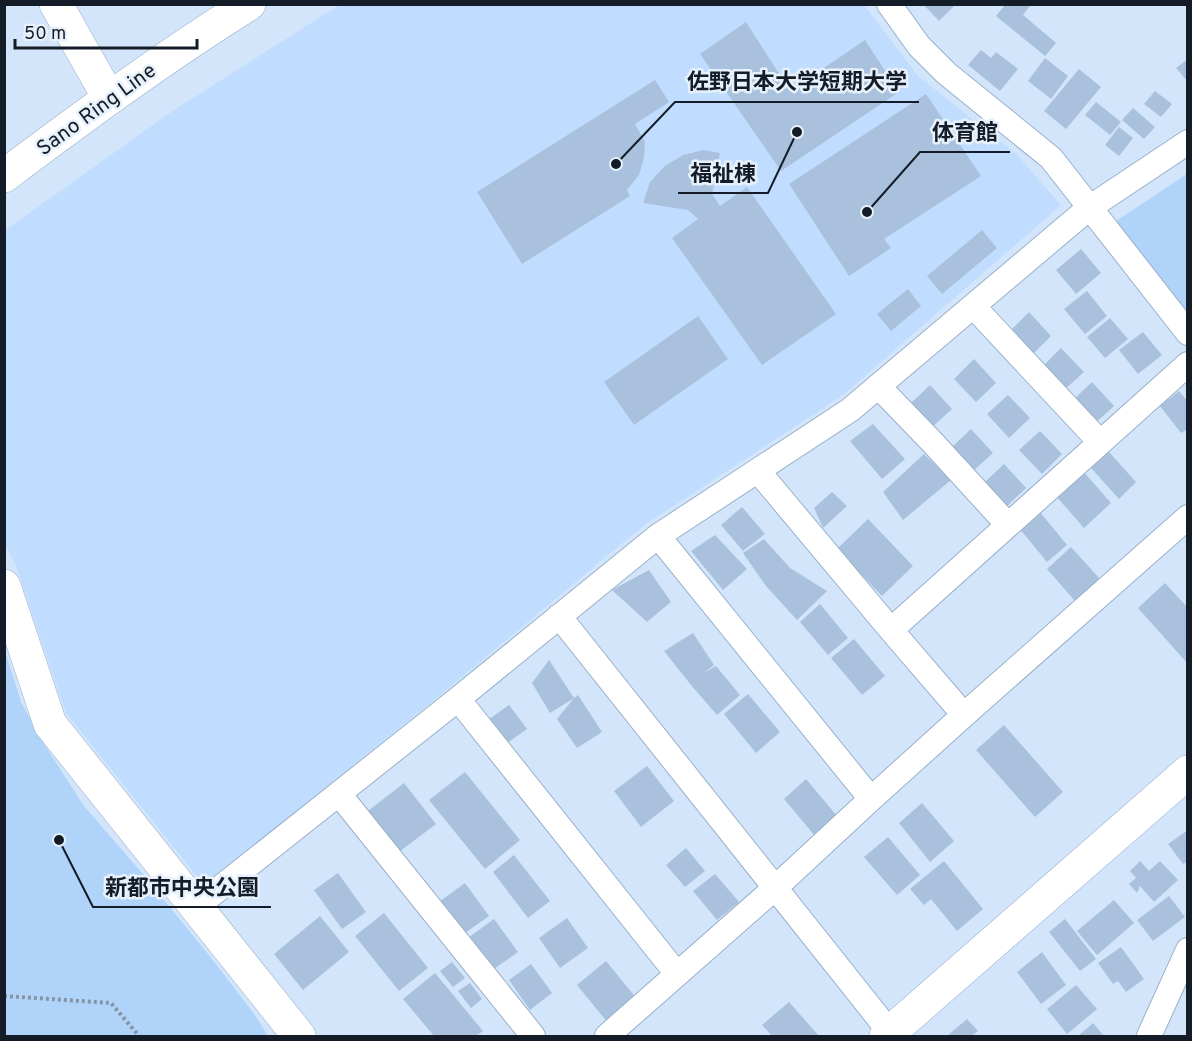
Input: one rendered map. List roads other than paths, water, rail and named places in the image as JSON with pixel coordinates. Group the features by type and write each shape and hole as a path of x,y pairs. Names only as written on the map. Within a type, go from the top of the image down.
{"street":[{"path":"56,4 109,98"},
{"name":"Sano Ring Line","path":"4,177 109,98 249,4"},
{"path":"889,4 919,46 946,73 1051,158 1188,333"},
{"path":"196,908 658,536 850,410 1089,208 1188,142"},
{"path":"974,306 1100,442"},
{"path":"891,630 1188,364"},
{"path":"878,386 1008,525"},
{"path":"758,471 964,715"},
{"path":"607,1036 1188,516"},
{"path":"658,536 871,798"},
{"path":"4,586 50,724 299,1036"},
{"path":"559,616 890,1035 1187,773"},
{"path":"458,699 677,974"},
{"path":"339,794 533,1036"},
{"path":"1149,1036 1188,950"}],"place":[{"name":"福祉棟","path":"797,132"},
{"name":"佐野日本大学短期大学","path":"616,164"},
{"name":"体育館","path":"867,212"},
{"name":"新都市中央公園","path":"59,840"}]}
